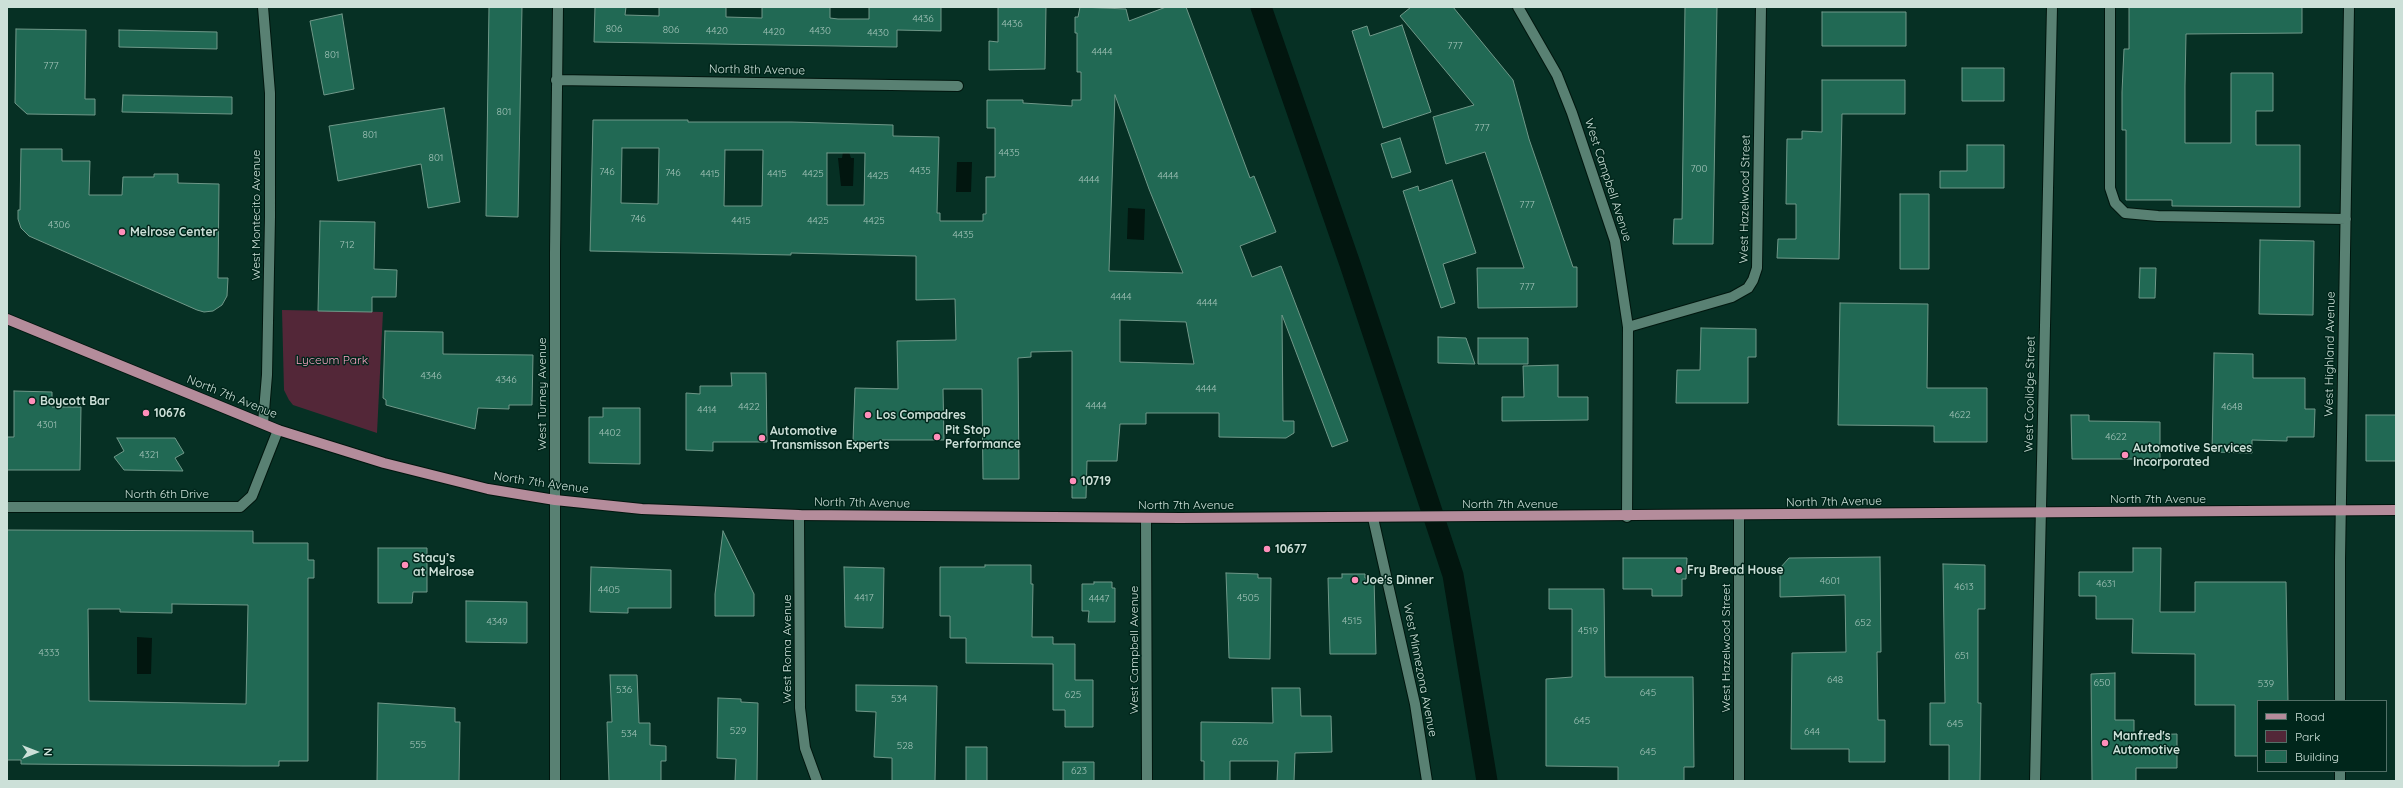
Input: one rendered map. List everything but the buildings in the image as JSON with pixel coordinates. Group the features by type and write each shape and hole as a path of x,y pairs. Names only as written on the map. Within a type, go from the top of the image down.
{"main road":[{"name":"North 7th Avenue","path":"7,319 278,430 384,463 488,489 555,500 669,511 799,515 1146,518 1405,518 2396,510"}],"street":[{"name":"West Montecito Avenue","path":"263,7 270,93 270,218 267,375 263,423"},
{"name":"West Turney Avenue","path":"555,781 556,80 558,7"},
{"name":"West Campbell Avenue","path":"1518,7 1557,75 1598,188 1615,241 1628,327 1626,517"},
{"name":"West Hazelwood Street","path":"1628,327 1732,297 1748,288 1753,280 1757,268 1761,7"},
{"name":"West Coolidge Street","path":"2035,781 2052,7"},
{"path":"2110,7 2110,188 2115,203 2125,212 2158,216 2346,219"},
{"name":"West Highland Avenue","path":"2340,700 2340,511 2350,7"},
{"name":"North 8th Avenue","path":"556,80 958,86"},
{"name":"North 6th Drive","path":"7,507 240,507 252,496 278,430"},
{"name":"West Roma Avenue","path":"799,515 800,708 805,748 817,781"},
{"name":"West Hazelwood Street","path":"1739,516 1739,781"},
{"name":"West Campbell Avenue","path":"1146,518 1147,781"},
{"name":"West Minnezona Avenue","path":"1373,518 1414,697 1427,781"}],"green space":[{"name":"Lyceum Park","path":"282,310 383,312 377,433 293,405 289,400 284,390"}],"shaded area":[{"path":"843,152 849,152 851,158 854,158 853,186 841,186 838,158 842,158"},
{"path":"957,162 972,162 971,192 956,192"},
{"path":"1128,208 1145,209 1144,240 1127,239"},
{"path":"137,637 152,638 151,674 137,674"}],"waterway":[{"path":"1261,7 1350,264 1453,575 1487,781"}],"place":[{"name":"Melrose Center","path":"122,232"},
{"name":"Boycott Bar","path":"32,401"},
{"name":"10676","path":"146,413"},
{"name":"Los Compadres","path":"868,415"},
{"name":"Pit Stop Performance","path":"937,437"},
{"name":"Automotive Transmisson Experts","path":"762,438"},
{"name":"Automotive Services Incorporated","path":"2125,455"},
{"name":"10719","path":"1073,481"},
{"name":"10677","path":"1267,549"},
{"name":"Stacy’s at Melrose","path":"405,565"},
{"name":"Fry Bread House","path":"1679,570"},
{"name":"Joe's Dinner","path":"1355,580"},
{"name":"Manfred's Automotive","path":"2105,743"}]}
